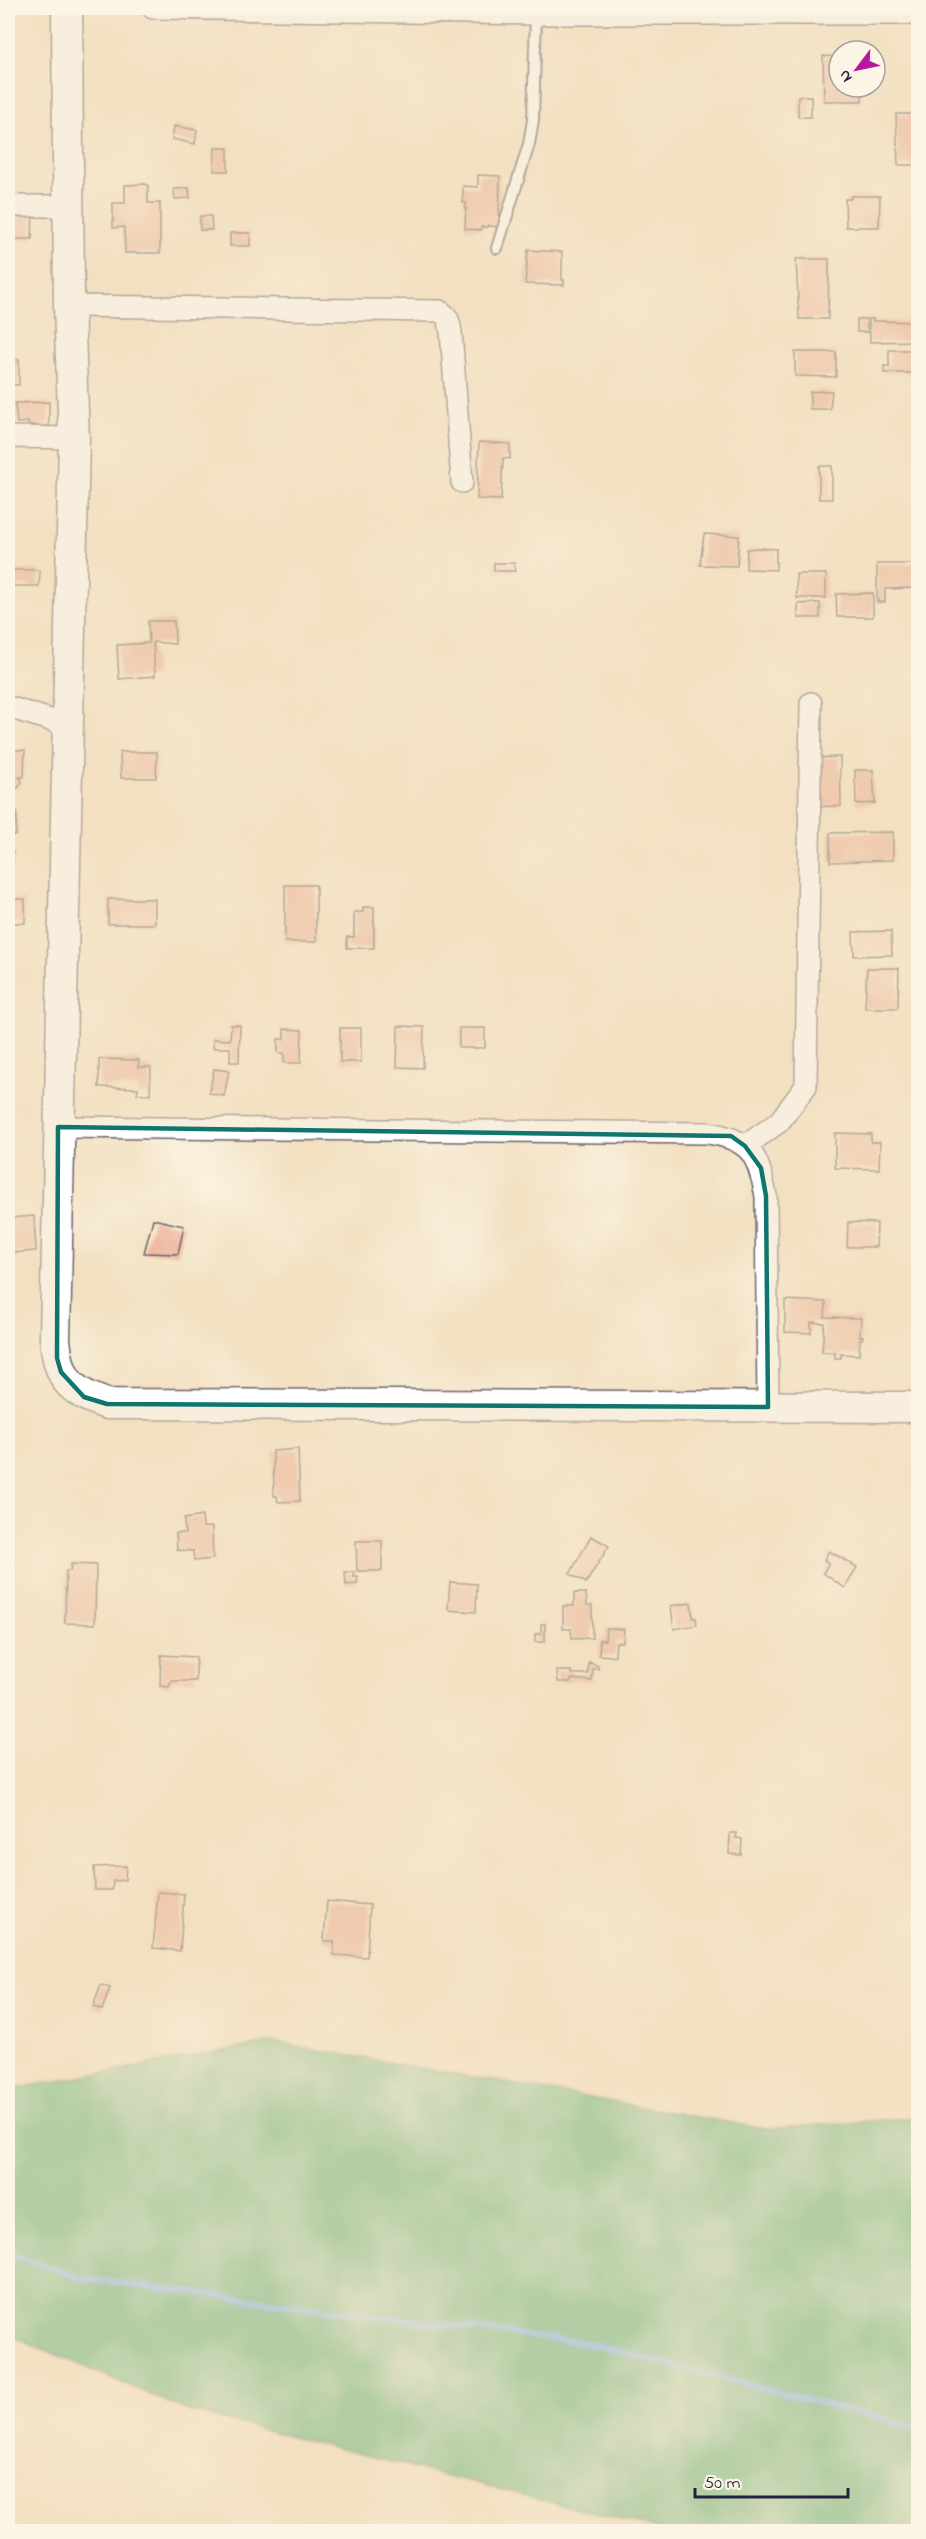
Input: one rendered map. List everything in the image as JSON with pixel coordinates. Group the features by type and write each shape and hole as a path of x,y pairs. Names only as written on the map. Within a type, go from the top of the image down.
{"street":[{"path":"68,8 69,306 74,438 58,1127 57,1358 61,1372 69,1384 84,1397 107,1404 918,1407"},
{"path":"153,8 386,9 536,14 918,14"},
{"path":"8,206 68,206"},
{"path":"69,306 439,311 446,314 451,332 462,482"},
{"path":"8,437 74,438"},
{"path":"746,1146 779,1122 806,1086 811,703"},
{"path":"8,707 67,725"},
{"path":"58,1127 708,1133 731,1136 746,1146 761,1168 766,1196 768,1407"}],"lane":[{"path":"497,248 530,136 534,93 536,14"}],"highlighted area":[{"path":"58,1127 731,1136 745,1146 761,1168 766,1196 768,1407 107,1404 84,1397 61,1372 57,1358"}],"green space":[{"path":"273,2042 766,2129 918,2117 918,2531 666,2531 189,2411 8,2334 8,2090"}],"building":[{"path":"823,56 827,56 827,99 862,99 862,101 824,101"},
{"path":"798,96 811,96 811,117 798,117"},
{"path":"896,114 918,114 918,165 898,165"},
{"path":"174,126 197,130 195,144 172,139"},
{"path":"215,148 228,148 228,171 214,171"},
{"path":"478,175 500,176 499,228 488,225 488,227 481,227 481,230 465,229 466,203 463,203 463,186 478,187"},
{"path":"125,185 148,185 148,203 160,203 160,253 125,253 124,227 113,228 113,203 125,203"},
{"path":"189,188 190,198 175,199 174,189"},
{"path":"851,196 880,196 879,227 846,227 845,199 851,199"},
{"path":"8,213 33,213 32,239 8,239"},
{"path":"200,216 211,216 212,230 200,230"},
{"path":"230,233 250,233 250,246 230,246"},
{"path":"528,250 562,252 564,285 525,284"},
{"path":"796,259 829,259 828,319 799,319"},
{"path":"857,319 867,319 867,332 857,332"},
{"path":"869,319 918,322 918,341 870,342"},
{"path":"889,350 918,350 918,373 884,373 884,366 889,366"},
{"path":"795,352 836,352 836,377 795,376"},
{"path":"8,360 19,360 19,385 8,384"},
{"path":"832,391 830,409 810,409 810,392"},
{"path":"49,402 49,428 35,428 35,425 29,425 28,422 17,423 15,403"},
{"path":"479,442 510,444 510,459 503,458 501,500 477,499"},
{"path":"819,466 832,466 832,499 819,499"},
{"path":"704,534 739,536 737,566 700,565"},
{"path":"747,549 776,549 776,570 746,569"},
{"path":"494,563 514,563 515,571 494,571"},
{"path":"877,564 914,564 914,588 885,589 885,602 877,602"},
{"path":"12,570 40,570 39,586 12,586"},
{"path":"796,574 826,574 826,598 797,598"},
{"path":"873,593 873,617 837,617 836,594"},
{"path":"820,603 820,618 798,618 798,604"},
{"path":"148,621 174,621 175,644 153,642 155,676 119,679 117,645 149,643"},
{"path":"8,750 25,750 24,777 19,777 22,781 18,788 11,788 10,808 8,808"},
{"path":"120,752 157,752 156,778 121,778"},
{"path":"840,757 841,806 807,807 806,758"},
{"path":"855,770 873,770 875,803 856,804"},
{"path":"8,812 17,812 16,835 8,835"},
{"path":"893,832 893,860 830,862 830,833"},
{"path":"8,851 13,851 13,866 8,866"},
{"path":"285,885 316,885 316,942 285,942"},
{"path":"8,899 25,899 25,923 8,923"},
{"path":"108,899 155,899 155,924 108,924"},
{"path":"363,907 374,907 374,948 347,948 347,937 354,937 354,912 363,912"},
{"path":"891,931 892,955 854,956 853,932"},
{"path":"867,968 899,968 898,1008 865,1008"},
{"path":"231,1025 240,1025 239,1062 230,1062 230,1048 213,1048 213,1039 230,1040"},
{"path":"398,1026 424,1027 423,1068 397,1067"},
{"path":"340,1028 361,1028 361,1062 340,1062"},
{"path":"459,1028 485,1028 485,1048 459,1048"},
{"path":"284,1029 302,1030 301,1063 284,1063 284,1053 278,1053 278,1039 284,1039"},
{"path":"99,1059 139,1060 138,1067 151,1067 150,1095 137,1094 138,1088 99,1087"},
{"path":"214,1069 229,1071 224,1096 209,1093"},
{"path":"835,1133 871,1134 871,1142 880,1142 879,1169 835,1168"},
{"path":"34,1216 36,1251 9,1253 8,1218"},
{"path":"153,1219 184,1226 178,1254 144,1253"},
{"path":"848,1222 877,1223 876,1247 847,1247"},
{"path":"785,1300 826,1302 825,1317 861,1318 860,1336 863,1336 860,1339 859,1355 841,1354 841,1358 835,1358 835,1353 822,1352 824,1323 811,1322 811,1333 785,1332"},
{"path":"298,1449 300,1501 278,1502 277,1496 274,1496 273,1451"},
{"path":"202,1516 203,1527 212,1527 213,1559 194,1561 193,1551 177,1550 176,1533 185,1533 184,1519"},
{"path":"591,1536 609,1546 586,1583 570,1574"},
{"path":"356,1541 382,1541 382,1571 357,1571"},
{"path":"829,1551 857,1567 845,1588 823,1573 829,1563 824,1560"},
{"path":"71,1564 96,1565 95,1624 65,1623 66,1571 70,1571"},
{"path":"345,1572 354,1572 354,1577 358,1577 357,1584 346,1585"},
{"path":"450,1582 477,1584 476,1612 448,1610"},
{"path":"574,1593 586,1593 587,1605 592,1605 592,1638 572,1639 571,1629 563,1629 563,1606 574,1606"},
{"path":"691,1603 693,1618 696,1618 697,1625 674,1629 671,1606"},
{"path":"541,1624 545,1624 545,1642 535,1642 535,1634 541,1634"},
{"path":"606,1628 624,1629 623,1642 616,1642 615,1655 612,1656 599,1655 600,1640 605,1640"},
{"path":"161,1655 196,1657 196,1681 172,1681 169,1687 160,1686"},
{"path":"589,1662 598,1666 598,1669 593,1669 592,1681 572,1679 570,1682 558,1682 557,1671 588,1674"},
{"path":"730,1833 737,1833 736,1838 742,1839 741,1855 729,1854"},
{"path":"126,1866 125,1880 113,1881 112,1890 95,1890 94,1867"},
{"path":"158,1892 184,1894 180,1951 153,1948"},
{"path":"327,1901 370,1905 367,1957 334,1955 334,1941 324,1941"},
{"path":"101,1985 110,1988 102,2010 93,2007"}],"waterway":[{"path":"8,2253 81,2278 585,2343 918,2428"}]}
